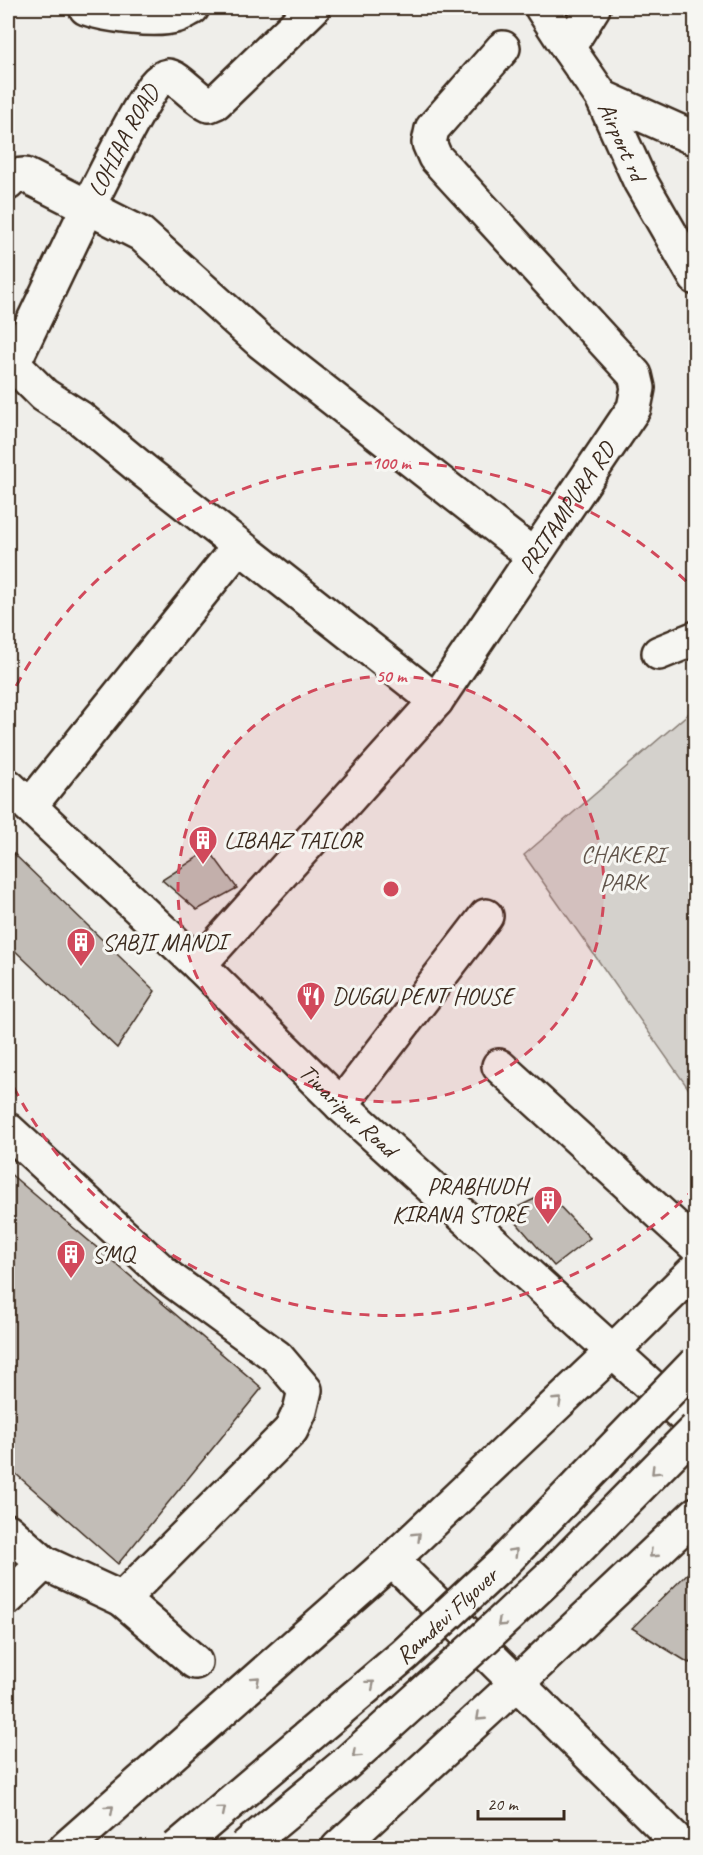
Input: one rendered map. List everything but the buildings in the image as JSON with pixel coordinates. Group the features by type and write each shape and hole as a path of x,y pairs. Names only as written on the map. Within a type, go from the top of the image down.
{"main road":[{"path":"86,8 140,18 175,16 192,8"},
{"name":"LOHIAA ROAD","path":"8,183 14,176 25,175 88,207 132,124 161,78 168,76 175,78 200,101 209,105 216,102 313,8"},
{"name":"Airport rd","path":"543,8 602,97 640,181 696,278"},
{"path":"568,48 593,8"},
{"name":"PRITAMPURA RD","path":"199,965 436,701 634,408 638,388 635,375 435,157 429,143 432,129 503,48"},
{"path":"602,97 696,139"},
{"path":"436,701 143,470 80,417 44,395 10,368 88,207 141,234 261,342 534,556"},
{"path":"19,796 239,546"},
{"path":"659,653 696,638"},
{"name":"Tiwaripur Road","path":"19,796 199,965 341,1105 696,1428"},
{"path":"341,1105 486,916"},
{"path":"499,1066 696,1246"},
{"path":"8,1130 169,1278 277,1357 305,1390 300,1411 291,1430 122,1599"},
{"path":"66,1848 392,1560 613,1351 696,1269"},
{"name":"Ramdevi Flyover","path":"177,1848 404,1655 504,1562 696,1363"},
{"name":"Ramdevi Flyover","path":"244,1848 344,1765 486,1637 558,1569 696,1428"},
{"path":"338,1848 696,1514"},
{"path":"8,1531 44,1563 122,1599 195,1662"},
{"path":"392,1560 684,1848"},
{"path":"8,1598 44,1563"}],"green space":[{"name":"CHAKERI PARK","path":"695,708 695,1098 524,855"}],"place":[{"name":"LIBAAZ TAILOR","path":"203,866"},
{"name":"SABJI MANDI","path":"81,968"},
{"name":"DUGGU PENT HOUSE","path":"311,1022"},
{"name":"PRABHUDH KIRANA STORE","path":"548,1226"},
{"name":"SMQ","path":"71,1280"}]}
